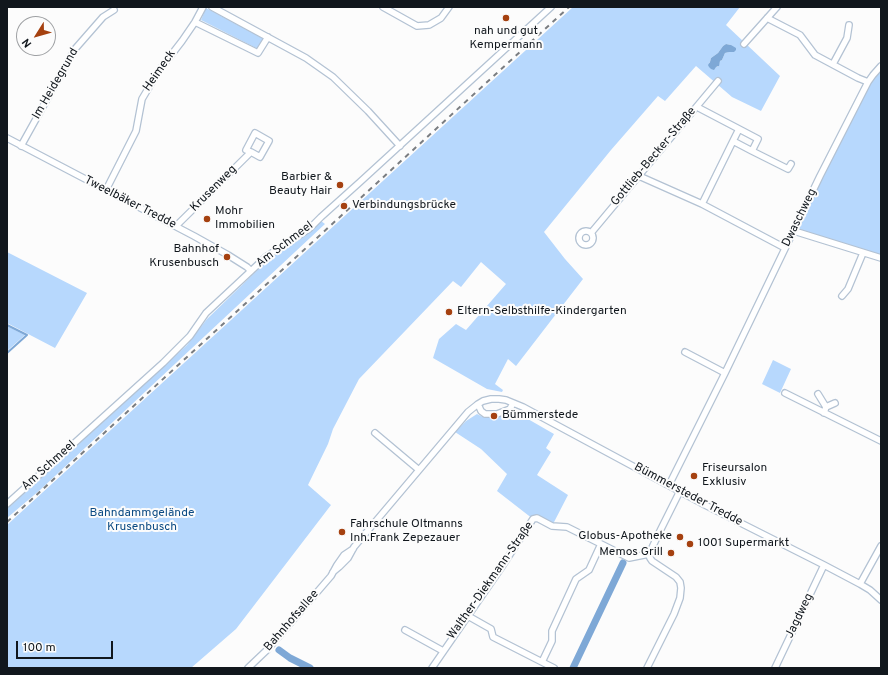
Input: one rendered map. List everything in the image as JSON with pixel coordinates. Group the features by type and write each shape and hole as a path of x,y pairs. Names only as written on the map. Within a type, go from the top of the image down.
{"street":[{"name":"Heimeck","path":"106,190 136,131 142,99 158,72 195,22 203,7"},
{"path":"212,7 306,58 333,77 368,110 400,146"},
{"path":"382,7 417,26 429,25 441,18 449,7"},
{"name":"Am Schmeel","path":"7,504 185,342 206,313 267,256 309,229 551,7"},
{"path":"744,44 777,7"},
{"name":"Im Heidegrund","path":"21,146 75,49 102,17 114,10"},
{"path":"767,18 800,35 815,55 868,82"},
{"path":"195,22 258,53 268,37"},
{"path":"833,64 847,38 849,25"},
{"name":"Dwaschweg","path":"669,485 820,176 868,82 881,66"},
{"name":"Gottlieb-Becker-Straße","path":"591,233 718,81"},
{"path":"697,107 758,139 752,151"},
{"path":"702,204 739,129"},
{"path":"255,133 269,141 260,157 251,152 246,150 255,133"},
{"name":"Tweelbäker Tredde","path":"7,138 176,226 228,255 251,271"},
{"path":"733,141 788,169 791,164"},
{"name":"Krusenweg","path":"176,226 251,152"},
{"path":"639,176 702,204 785,248"},
{"path":"794,231 881,258"},
{"path":"842,296 848,289 863,253"},
{"path":"685,352 725,373"},
{"path":"785,393 825,410 880,439"},
{"path":"818,394 825,410"},
{"name":"Bümmersteder Tredde","path":"481,403 491,399 499,399 524,408 860,584 870,590 881,600"},
{"path":"481,403 481,411 485,414 497,414 510,409 513,403"},
{"name":"Bahnhofsallee","path":"248,668 268,649 333,572 344,555 354,547 468,412 481,403"},
{"path":"825,410 835,403"},
{"path":"375,433 419,470"},
{"path":"647,668 674,614 680,598 680,582 676,577 652,561 649,554 680,491"},
{"name":"Walther-Diekmann-Straße","path":"432,668 533,519 536,518 552,526 567,527 629,558 649,554"},
{"path":"542,662 552,641 552,631 576,579 589,570 601,544"},
{"path":"860,584 881,546"},
{"name":"Jagdweg","path":"775,668 824,565"},
{"path":"468,616 491,628 493,637 554,668"},
{"path":"405,630 443,651"}],"green space":[{"name":"Bahndammgelände Krusenbusch","path":"573,7 740,7 726,25 780,76 761,111 732,97 696,66 665,101 658,96 611,150 544,232 583,279 516,366 508,359 495,384 503,390 502,392 487,389 433,358 439,339 456,324 466,330 506,284 481,262 461,287 453,281 359,379 333,429 328,444 308,485 331,505 236,629 191,668 7,668 7,525","holes":["726,44 731,45 732,51 725,53 718,67 709,63 711,58 718,53 723,46"]},
{"path":"206,8 264,39 258,49 201,20"},
{"path":"881,72 881,255 797,229 868,82"},
{"path":"321,221 325,224 40,490 7,518 7,509 187,345 207,319 272,256 299,240"},
{"path":"7,252 87,293 55,348 7,323"},
{"path":"7,326 25,335 7,351"},
{"path":"773,360 791,369 780,393 762,384"},
{"path":"514,411 554,434 546,448 551,452 537,475 568,495 552,526 533,519 497,491 507,474 481,449 455,432 466,421 477,414 483,417 497,417"}],"shaded area":[{"path":"726,44 736,48 736,50 734,52 725,53 719,66 714,70 711,69 708,65 711,58"}],"waterway":[{"path":"7,325 27,335 7,353"},
{"path":"573,668 623,563"},
{"path":"279,650 290,658 310,668"}],"railway":[{"path":"7,522 569,7"}],"place":[{"name":"nah und gut Kempermann","path":"506,18"},
{"name":"Barbier & Beauty Hair","path":"340,185"},
{"name":"Verbindungsbrücke","path":"344,206"},
{"name":"Mohr Immobilien","path":"207,219"},
{"name":"Bahnhof Krusenbusch","path":"227,257"},
{"name":"Eltern-Selbsthilfe-Kindergarten","path":"449,312"},
{"name":"Bümmerstede","path":"494,416"},
{"name":"Friseursalon Exklusiv","path":"694,476"},
{"name":"Fahrschule Oltmanns Inh.Frank Zepezauer","path":"342,532"},
{"name":"Globus-Apotheke","path":"680,537"},
{"name":"1001 Supermarkt","path":"690,544"},
{"name":"Memos Grill","path":"671,553"}]}
